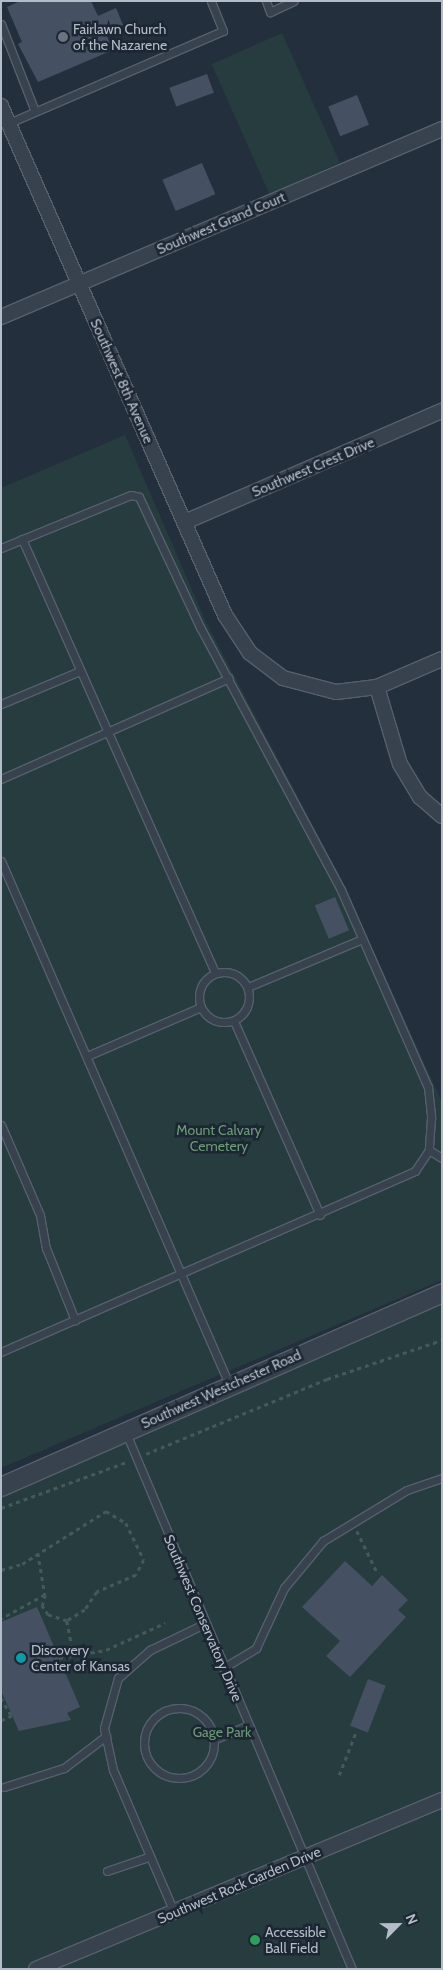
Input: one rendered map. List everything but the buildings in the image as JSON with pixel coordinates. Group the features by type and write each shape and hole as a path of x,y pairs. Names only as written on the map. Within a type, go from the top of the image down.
{"street":[{"name":"Southwest 8th Avenue","path":"1,106 225,616 250,653 283,678 307,688 336,692 377,688 442,659"},
{"name":"Southwest Grand Court","path":"1,317 442,129"},
{"name":"Southwest Crest Drive","path":"185,522 442,411"},
{"path":"377,688 400,764 420,797 442,816"},
{"name":"Southwest Westchester Road","path":"1,1487 229,1384 442,1293"},
{"name":"Southwest Rock Garden Drive","path":"36,1969 442,1800"}],"lane":[{"path":"9,123 223,31 212,1"},
{"path":"266,1 270,12 294,1"},
{"path":"1,24 36,111"},
{"path":"1,548 130,494 139,497 200,628 229,678 340,890 360,940 428,1086 429,1150 415,1171 1,1352"},
{"path":"22,539 214,974"},
{"path":"1,704 80,671"},
{"path":"1,779 110,735 229,678"},
{"path":"1,861 229,1384"},
{"path":"248,987 360,940"},
{"path":"214,974 234,974 248,987 248,1007 234,1020 215,1020 201,1007 201,987 214,974"},
{"path":"87,1056 201,1007"},
{"path":"234,1020 320,1214"},
{"path":"1,1126 40,1215 46,1248 75,1320"},
{"path":"429,1150 442,1158"},
{"name":"Southwest Conservatory Drive","path":"126,1432 204,1624 352,1969"},
{"path":"223,1668 256,1648 284,1588 323,1542 407,1490 442,1478"},
{"path":"174,1913 148,1857 113,1770 106,1736 118,1678 150,1650 204,1624"},
{"path":"213,1740 204,1719 182,1708 170,1709 150,1723 144,1746 153,1766 182,1778 205,1766 213,1740 248,1725"},
{"path":"4,1788 64,1768 106,1736"},
{"path":"107,1871 148,1857"}],"path":[{"path":"1,1508 136,1458 327,1379 442,1340"},
{"path":"1,1570 38,1553 106,1511 126,1523 144,1560 136,1575 97,1592 85,1610 67,1621 48,1615 42,1606 45,1595 38,1553"},
{"path":"352,1524 378,1574"},
{"path":"1,1619 45,1595"},
{"path":"67,1621 74,1656"},
{"path":"59,1658 106,1650 165,1623"},
{"path":"1,1698 12,1716 1,1721"},
{"path":"339,1775 356,1732"}],"green space":[{"path":"282,33 340,163 269,194 212,64"},
{"name":"Mount Calvary Cemetery","path":"125,435 206,622 342,881 442,1102 442,1280 1,1468 1,488"},
{"name":"Gage Park","path":"442,1303 442,1969 1,1969 1,1495"}],"place":[{"name":"Fairlawn Church of the Nazarene","path":"63,37"},
{"name":"Discovery Center of Kansas","path":"21,1658"},
{"name":"Accessible Ball Field","path":"255,1940"}]}
